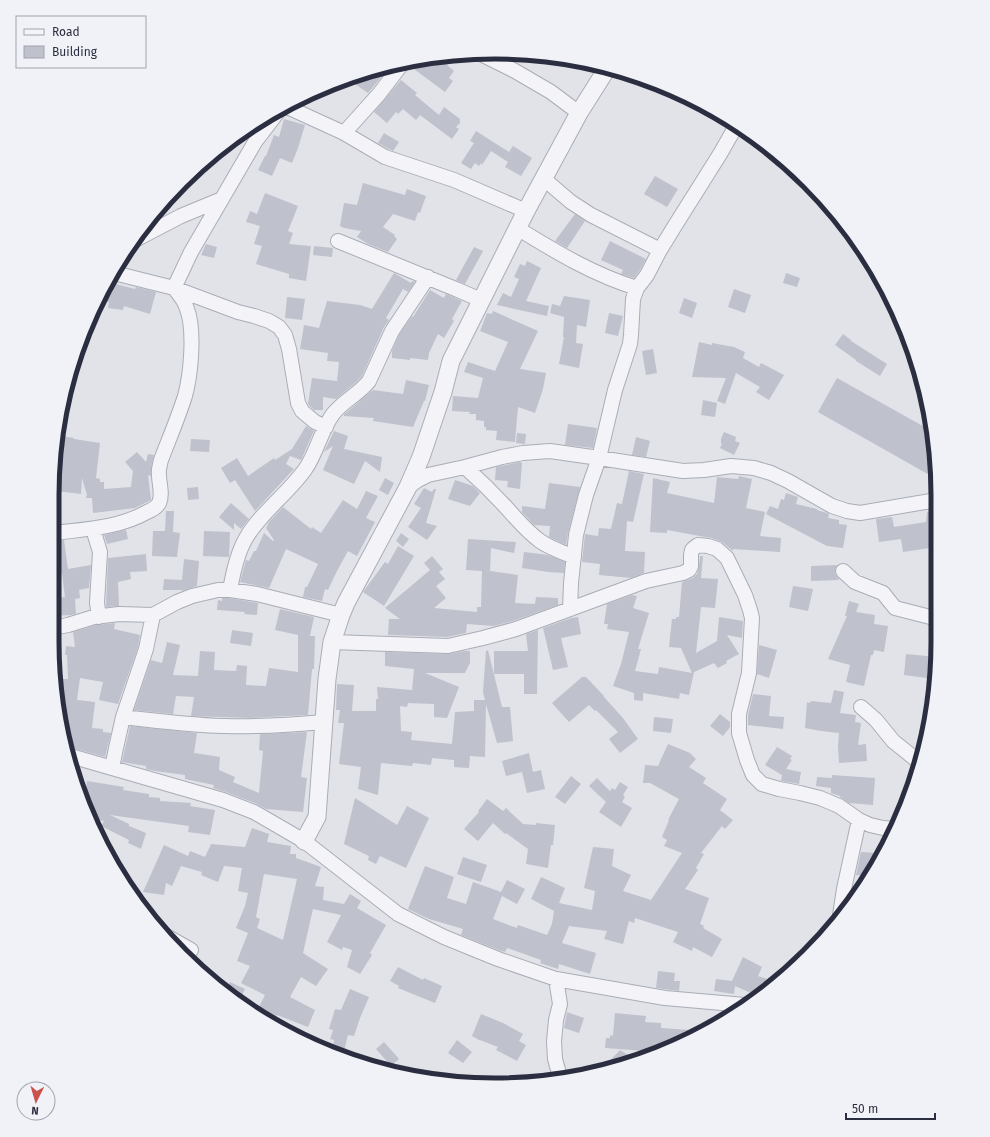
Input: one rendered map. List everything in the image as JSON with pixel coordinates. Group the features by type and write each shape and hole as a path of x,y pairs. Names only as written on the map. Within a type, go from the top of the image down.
{"street":[{"path":"491,59 551,92 579,113"},
{"path":"344,133 379,94 397,70"},
{"path":"304,841 317,817 327,680 332,642 341,615 349,597 408,487 421,457 443,392 451,361 526,211 579,113 604,73"},
{"path":"292,109 344,133 385,157 454,180 526,211"},
{"path":"174,288 191,252 255,142 271,120"},
{"path":"570,609 576,535 591,478 599,458 615,390 630,344 633,299 660,250 734,130"},
{"path":"544,179 571,202 591,216 660,250"},
{"path":"146,234 181,216 222,199"},
{"path":"517,228 566,258 590,270 612,280 638,288"},
{"path":"338,241 481,300"},
{"path":"119,274 174,288 238,312 269,321 278,327 285,336 289,349 298,403 302,411 315,422 326,427"},
{"path":"230,590 234,569 245,539 255,525 286,493 304,470 311,460 333,414 343,403 365,386 369,381 392,331 428,277"},
{"path":"59,532 93,529 123,522 136,518 152,510 159,503 159,467 185,395 191,362 192,334 190,319 187,308 174,288"},
{"path":"408,487 428,474 523,453 550,451 683,471 731,466 754,468 771,473 788,481 832,506 854,512 931,501"},
{"path":"465,467 483,483 531,534 541,542 574,557"},
{"path":"93,529 100,552 97,603 99,617"},
{"path":"332,642 448,646 484,638 516,629 646,581 683,573 689,570 691,566 692,550 698,545 717,548 727,558 744,595 752,618 749,673 739,714 739,733 753,775 762,784 820,798 840,806 859,820 870,825 889,828"},
{"path":"843,571 855,582 883,593 895,608 931,617"},
{"path":"59,627 74,624 90,618 119,614 153,615 176,602 192,596 208,592 230,590 257,594 341,615"},
{"path":"112,768 123,717 146,649 153,615"},
{"path":"861,707 876,720 893,741 915,759"},
{"path":"123,717 160,722 224,726 282,725 324,722"},
{"path":"75,757 223,800 254,812 304,841 398,914 444,937 491,956 556,979 665,998 738,1004"},
{"path":"841,907 859,820"},
{"path":"182,944 192,950"},
{"path":"556,979 560,1004 556,1020 554,1041 555,1059 559,1073"}],"building":[{"path":"449,63 447,65 454,71 449,78 453,81 445,92 411,67"},
{"path":"383,75 368,93 355,84 357,81"},
{"path":"401,80 417,93 415,95 439,115 444,107 460,119 460,123 456,127 459,129 452,139 420,115 416,120 403,109 398,114 396,112 387,123 374,112"},
{"path":"284,119 305,125 292,163 280,158 272,176 258,170 266,156 274,135 279,137"},
{"path":"476,131 509,152 513,146 532,158 521,176 505,167 508,162 491,151 482,165 481,163 479,166 475,163 471,169 461,163 474,143 470,141"},
{"path":"384,133 399,142 393,151 378,143"},
{"path":"655,176 678,189 667,207 644,194"},
{"path":"363,183 405,195 407,189 426,196 420,213 418,212 415,221 393,214 383,227 395,235 394,236 397,239 388,252 368,244 357,237 361,231 340,226 344,203 357,205"},
{"path":"265,193 298,206 288,231 293,233 289,244 311,246 306,281 289,278 289,274 256,264 262,246 254,244 260,226 246,222 250,211 257,214"},
{"path":"575,214 585,221 567,248 555,241"},
{"path":"610,241 646,259 634,278 621,274 623,270 601,260"},
{"path":"206,244 217,247 214,258 201,255"},
{"path":"314,246 333,248 332,257 313,255"},
{"path":"474,247 483,251 465,284 456,280"},
{"path":"527,261 541,268 526,301 549,306 547,316 497,305 503,293 511,297 519,279 514,277 520,264 525,266"},
{"path":"394,273 411,283 412,281 415,282 408,292 403,289 386,318 389,320 384,327 362,376 336,399 323,397 323,410 314,410 308,404 312,378 337,381 339,362 327,361 328,353 300,349 304,325 319,328 327,301 360,305 372,309"},
{"path":"786,273 800,278 797,287 783,283"},
{"path":"114,283 135,289 136,287 156,292 150,314 124,306 123,310 108,308 109,302 104,301"},
{"path":"734,289 751,295 745,313 728,307"},
{"path":"430,290 444,298 446,294 462,301 452,319 454,321 444,338 438,334 429,353 428,360 392,358 392,351 399,335 412,316 413,317"},
{"path":"564,296 590,300 586,327 577,325 576,343 583,344 579,368 559,364 564,337 564,317 550,313 552,304 560,306"},
{"path":"287,297 305,299 302,320 285,318"},
{"path":"684,298 697,303 692,318 679,313"},
{"path":"493,311 538,331 520,369 546,373 543,389 535,413 518,407 515,442 496,440 497,431 486,430 486,427 484,427 484,421 476,420 476,414 469,414 470,412 452,411 453,396 478,398 483,378 464,372 468,362 495,371 508,342 480,331 487,313 492,314"},
{"path":"609,313 623,316 618,336 605,333"},
{"path":"843,334 851,341 887,364 880,376 856,361 835,345"},
{"path":"699,342 734,347 745,352 743,358 759,367 761,363 784,375 769,400 756,392 760,387 736,373 725,404 717,401 726,378 692,377"},
{"path":"653,349 657,373 646,375 642,351"},
{"path":"837,378 925,427 930,475 818,412"},
{"path":"406,380 429,385 425,401 413,427 373,421 374,418 344,416 344,414 373,390 403,394"},
{"path":"703,400 717,403 715,417 701,415"},
{"path":"568,424 597,428 593,448 565,445"},
{"path":"306,426 314,431 301,460 290,456 286,464 294,469 255,511 235,480 230,483 221,468 237,458 248,476 274,458 275,460 292,449"},
{"path":"334,431 348,436 344,449 382,457 380,472 365,461 354,484 323,470 333,446 324,452"},
{"path":"724,432 736,437 735,441 740,443 734,455 720,448 722,444 721,439"},
{"path":"517,433 526,434 525,444 516,443"},
{"path":"63,436 100,443 96,478 100,479 100,482 104,482 104,489 131,487 133,471 125,462 137,452 146,462 148,454 154,455 151,476 148,475 151,500 135,508 93,513 92,498 86,498 87,495 82,478 81,494 59,491"},
{"path":"636,437 650,441 646,457 632,455"},
{"path":"191,439 210,440 209,452 190,451"},
{"path":"520,462 522,463 520,489 507,487 508,481 495,480 496,467"},
{"path":"629,471 644,474 633,522 627,521 625,551 645,552 644,573 631,578 599,575 600,564 582,562 585,534 598,536 599,528 611,529 617,503 622,504"},
{"path":"739,476 752,479 746,508 765,512 760,536 781,538 780,552 733,549 733,551 722,542 711,538 667,530 667,533 650,532 653,478 670,482 667,493 714,503 717,477 738,479"},
{"path":"385,478 394,483 388,495 379,490"},
{"path":"455,480 473,486 480,493 470,506 448,499"},
{"path":"549,483 580,487 566,545 549,537 550,526 534,525 522,512 522,506 545,509"},
{"path":"198,487 199,499 188,500 187,488"},
{"path":"424,488 432,492 436,489 426,523 437,526 427,540 408,527 421,508 414,504"},
{"path":"366,491 378,496 366,518 375,522 357,556 348,551 328,590 325,589 322,601 303,597 305,587 307,587 318,564 286,549 269,588 240,582 246,560 249,561 254,551 256,551 264,533 273,541 274,540 266,528 269,522 283,507 311,529 312,527 321,533 343,500 357,509"},
{"path":"786,493 798,497 796,504 827,513 829,514 828,518 839,520 839,524 847,525 843,548 827,546 766,514 770,506 778,509 781,499 784,500"},
{"path":"231,503 249,519 241,529 234,523 234,530 219,517"},
{"path":"166,511 174,511 173,532 180,533 177,557 152,556 153,531 165,531"},
{"path":"927,512 931,512 931,548 903,552 901,539 879,542 876,519 892,517 894,527 926,522"},
{"path":"126,530 128,539 107,544 104,535"},
{"path":"204,531 230,532 229,557 203,556"},
{"path":"401,533 409,539 403,547 396,541"},
{"path":"468,539 516,542 514,553 491,548 490,571 518,575 515,603 535,604 536,597 558,598 558,605 494,626 467,624 466,633 447,637 388,635 389,619 400,619 385,608 430,570 424,563 432,556 443,569 439,572 445,579 436,586 446,598 434,608 477,612 477,607 481,607 482,571 466,570"},
{"path":"59,540 64,540 68,569 91,565 89,588 79,590 80,598 75,599 76,614 71,615 59,616 59,598 65,597 62,574 59,574"},
{"path":"398,546 414,556 384,606 363,592 385,562 388,564"},
{"path":"524,552 548,555 565,562 564,573 522,568"},
{"path":"146,554 147,571 130,572 131,579 118,582 119,606 106,607 108,558"},
{"path":"700,556 703,556 701,578 718,579 715,608 701,607 696,653 717,641 719,617 743,621 742,638 727,635 739,654 726,661 727,663 718,668 714,663 694,672 689,695 680,693 679,699 643,693 643,701 634,700 634,693 613,686 621,664 629,632 607,629 608,624 604,624 607,604 632,595 637,596 633,608 649,613 638,649 641,649 635,671 658,674 659,667 692,673 681,648 669,647 672,619 679,617 682,582 693,578 697,574"},
{"path":"184,559 199,561 197,586 182,591 163,590 164,579 182,580"},
{"path":"837,565 835,573 839,580 811,581 811,566"},
{"path":"793,586 813,589 808,611 789,607"},
{"path":"222,598 258,603 257,615 244,614 245,612 217,610 218,600 222,601"},
{"path":"849,601 859,604 856,612 875,615 874,624 888,626 884,652 874,650 873,655 871,655 864,686 846,682 850,665 828,659 847,616 845,616"},
{"path":"280,609 314,617 310,636 315,636 314,669 312,669 308,715 249,718 191,716 194,697 176,696 173,714 134,710 151,660 162,663 167,642 180,645 173,675 198,676 200,651 215,652 214,670 236,671 237,665 247,666 246,685 266,686 269,668 298,672 298,635 275,630"},
{"path":"578,617 581,634 561,638 568,667 553,670 543,628"},
{"path":"115,623 114,629 140,635 138,647 118,704 99,700 103,682 80,678 77,700 95,702 92,728 103,729 103,732 111,733 105,757 72,748 67,727 61,679 68,679 67,655 65,655 66,646 75,647 73,632 96,625"},
{"path":"232,630 253,633 251,646 230,643"},
{"path":"538,630 537,694 524,694 524,674 494,674 494,651 528,651 526,634"},
{"path":"759,645 777,650 769,678 757,674"},
{"path":"488,650 502,707 510,707 513,741 497,743 486,704 485,757 470,756 469,768 454,767 454,760 432,758 431,765 413,763 412,766 381,763 378,795 358,789 361,767 339,764 344,723 338,723 340,710 336,710 337,684 354,685 352,711 376,711 376,699 378,699 377,687 412,690 414,669 385,666 385,652 448,654 470,651 470,663 465,673 425,673 459,687 447,718 434,717 434,704 408,703 407,707 400,706 401,731 412,732 411,740 452,744 455,712 474,711 474,700 485,700 483,692 486,651"},
{"path":"906,654 931,656 929,678 904,675"},
{"path":"582,677 586,677 605,697 603,696 623,718 638,739 620,753 609,739 618,732 596,710 595,711 589,705 569,722 552,703"},
{"path":"834,690 844,692 840,713 856,715 855,722 861,723 858,745 866,744 867,761 839,763 839,733 805,728 807,702 831,703"},
{"path":"753,694 771,696 769,716 784,717 783,729 748,725 748,715"},
{"path":"720,714 730,722 730,727 723,736 710,726"},
{"path":"654,717 673,719 671,733 653,731"},
{"path":"130,726 197,733 194,753 220,757 219,770 235,777 233,782 259,793 263,751 259,750 260,734 307,732 301,777 307,778 303,812 266,809 257,804 213,788 214,785 185,779 185,775 155,771 146,769 146,766 122,762"},
{"path":"668,744 690,753 696,759 689,767 706,778 703,783 727,799 720,810 733,820 725,829 722,826 701,853 704,854 696,868 698,870 685,889 709,898 700,924 704,926 703,928 722,939 712,957 693,947 692,951 673,942 678,932 635,918 634,923 629,921 623,944 604,939 607,931 569,926 562,943 596,953 590,974 559,964 558,969 540,963 541,960 507,948 505,952 501,951 461,935 463,929 429,919 408,909 425,866 454,877 447,898 466,904 473,882 501,892 507,880 525,889 517,904 502,896 493,919 517,928 518,925 547,935 552,924 554,911 531,899 541,877 565,888 559,903 592,910 595,891 584,888 593,847 614,849 612,866 631,875 623,891 651,900 682,853 664,846 667,840 662,837 668,820 679,799 650,783 643,783 645,765 658,766"},
{"path":"777,747 792,756 790,759 792,760 786,769 801,772 799,784 781,781 782,775 765,765"},
{"path":"529,753 533,772 541,770 545,789 527,793 522,772 506,776 502,761"},
{"path":"832,775 875,778 873,805 849,803 840,796 831,793 831,788 816,786 817,777 832,778"},
{"path":"571,776 581,784 565,804 555,797"},
{"path":"597,778 610,791 612,788 615,790 620,782 628,787 623,795 625,797 622,802 632,808 621,827 599,812 606,802 589,786"},
{"path":"87,781 124,787 123,790 149,794 149,797 160,798 160,801 191,803 190,806 215,810 210,835 188,832 189,826 110,815 129,824 129,826 146,833 141,849 128,843 129,840 101,826 104,821 97,820 84,788 86,789"},
{"path":"355,798 397,825 407,806 429,818 406,868 380,856 376,864 368,860 369,856 344,844"},
{"path":"487,799 503,811 506,808 523,824 536,825 536,823 555,825 553,845 551,845 548,868 526,864 528,849 506,833 505,834 493,823 478,841 464,829 479,812 478,811"},
{"path":"252,828 269,834 267,842 291,846 290,854 296,854 296,858 321,867 315,886 324,887 323,900 344,904 350,894 361,901 357,908 386,925 370,953 372,955 360,974 347,967 352,950 343,947 342,950 327,942 341,915 313,909 303,953 328,969 316,986 301,977 290,997 315,1010 308,1027 277,1016 259,1007 265,995 241,983 250,966 237,961 248,933 236,928 245,906 248,893 238,891 242,868 224,866 218,882 201,875 202,872 181,866 172,886 166,883 164,895 143,892 164,845 188,856 190,851 205,857 211,844 245,847","holes":["264,874 297,879 283,940 257,928 260,919 256,917"]},
{"path":"861,852 876,853 863,876 856,875"},
{"path":"463,857 487,865 481,882 457,874"},
{"path":"743,957 762,967 758,976 767,979 766,983 752,994 735,986 734,994 714,991 716,979 732,981"},
{"path":"398,967 423,980 424,978 442,986 435,1003 398,988 399,986 390,981"},
{"path":"658,971 675,973 674,981 680,981 679,991 656,988"},
{"path":"230,982 245,989 241,996 228,986"},
{"path":"350,989 369,997 354,1036 348,1035 344,1051 333,1047 334,1040 330,1039 333,1030 329,1029 335,1009 341,1010"},
{"path":"567,1012 584,1018 579,1033 564,1028"},
{"path":"615,1013 646,1016 645,1022 661,1023 661,1028 693,1030 646,1051 605,1048 606,1038 610,1038 610,1035 613,1036"},
{"path":"481,1014 503,1023 523,1034 519,1041 526,1045 517,1061 496,1050 498,1047 472,1036"},
{"path":"457,1040 472,1052 463,1063 448,1053"},
{"path":"384,1042 399,1059 390,1065 376,1049"},
{"path":"620,1050 630,1056 608,1063"}]}
